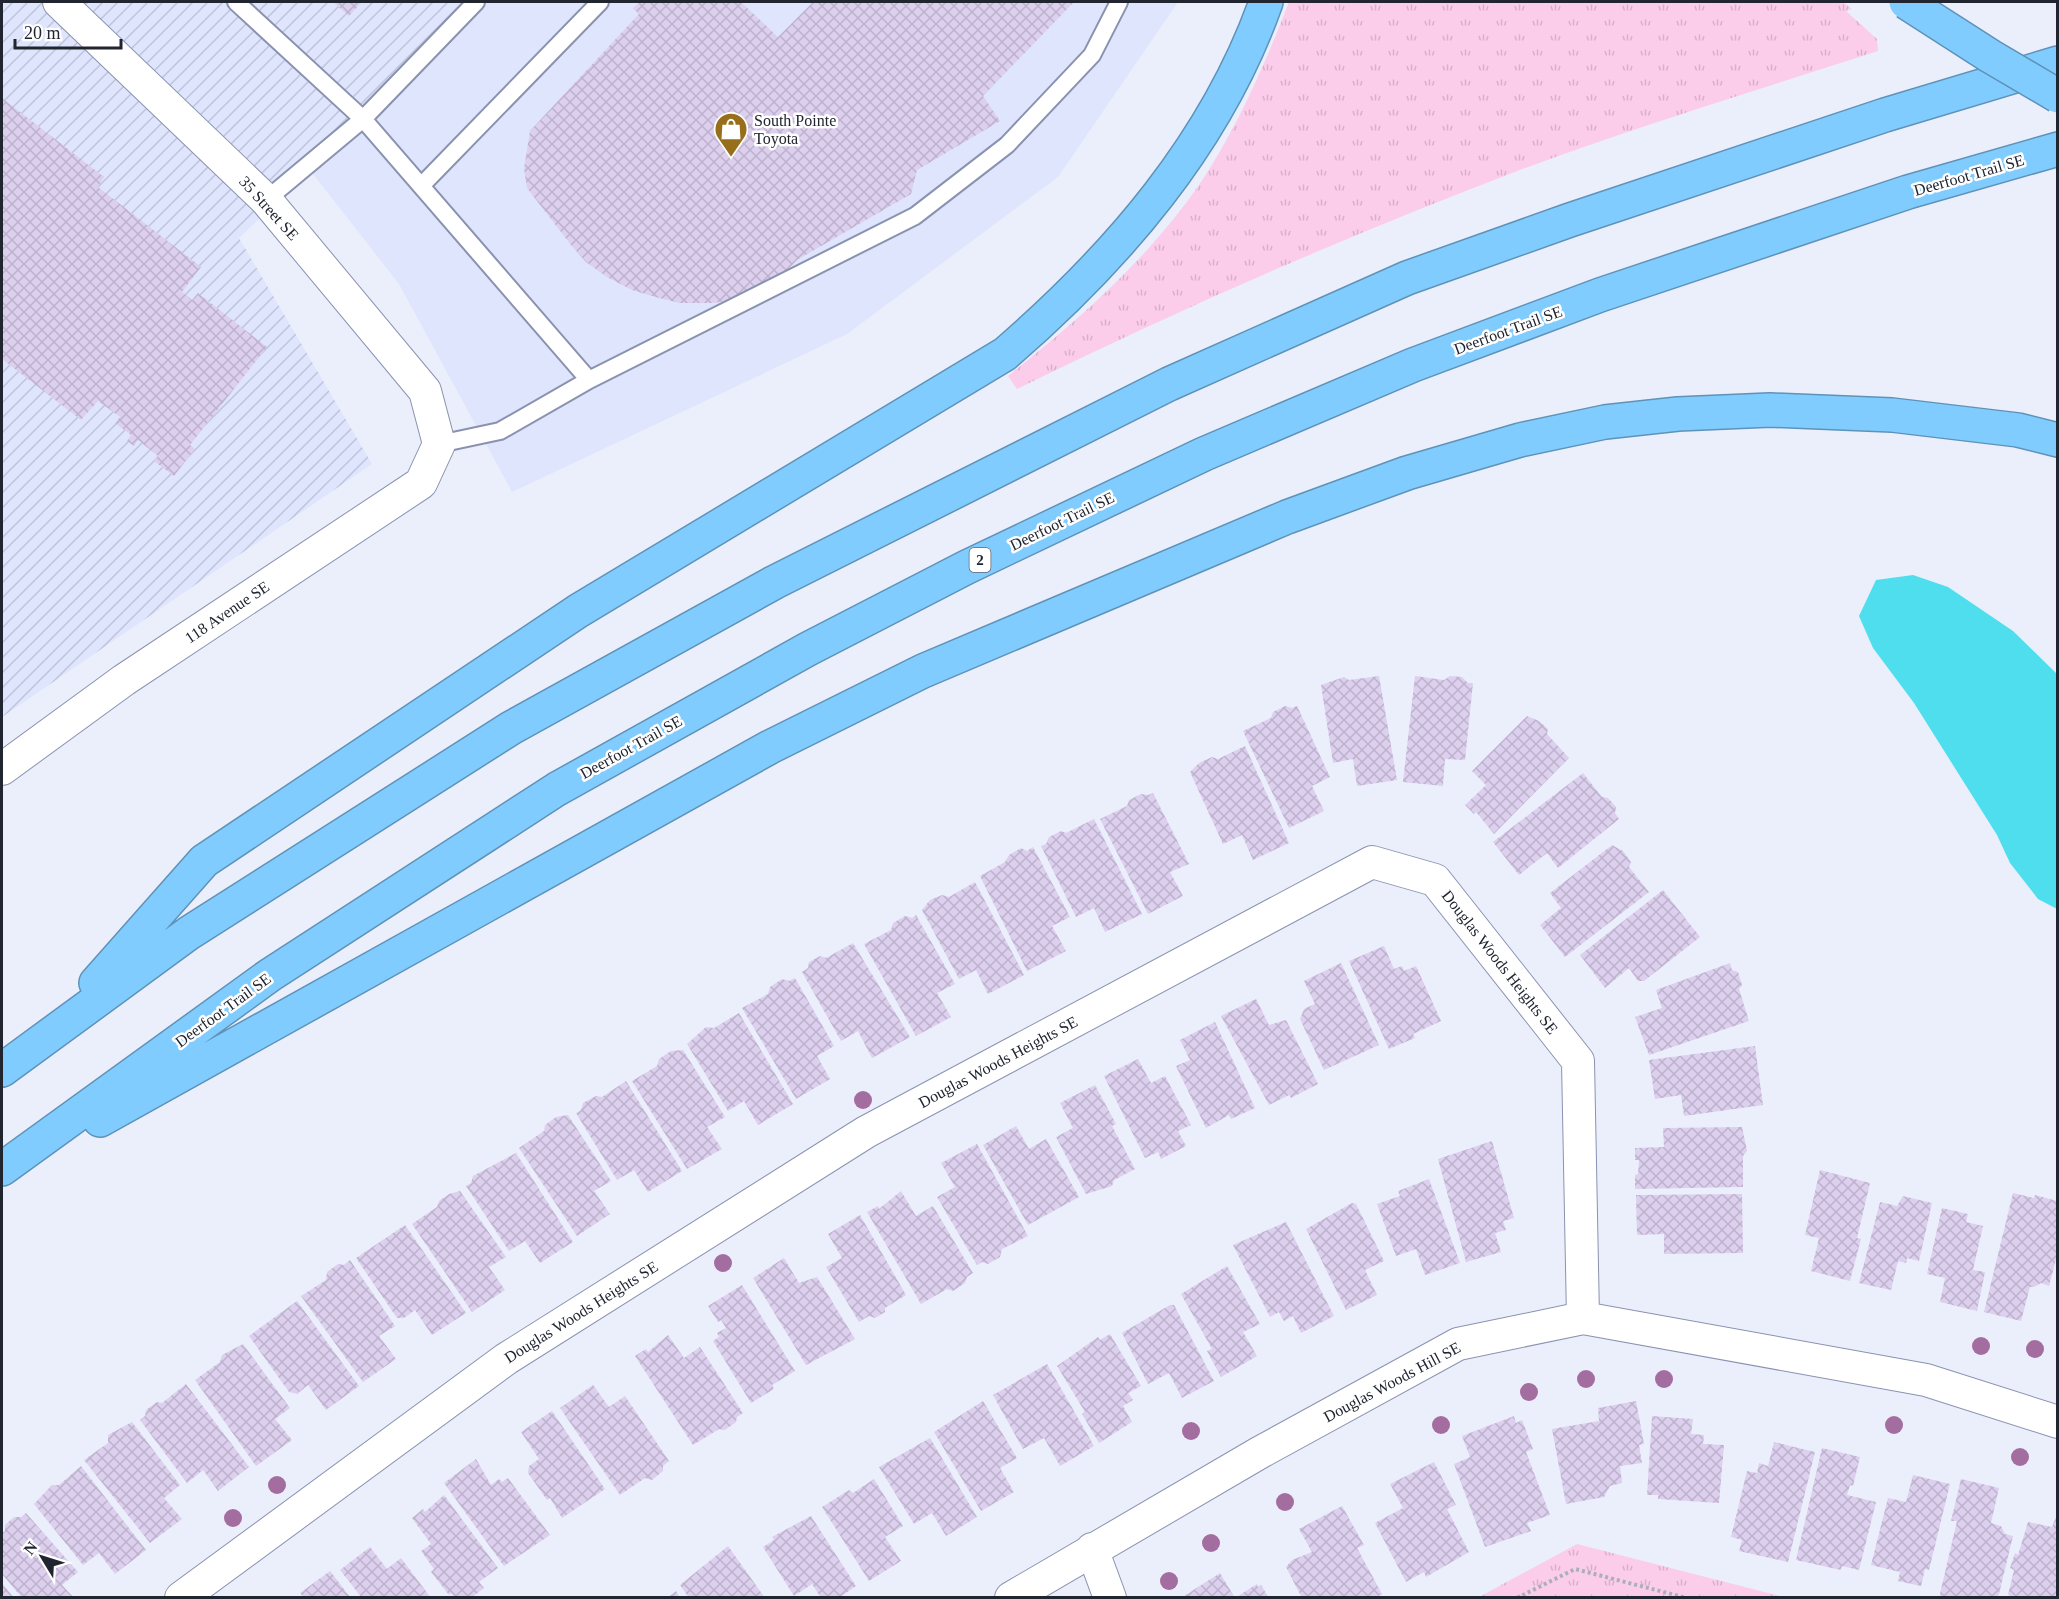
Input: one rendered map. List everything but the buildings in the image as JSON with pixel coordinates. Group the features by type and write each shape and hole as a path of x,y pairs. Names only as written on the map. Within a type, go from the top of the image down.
{"highway":[{"path":"56,1028 204,861 578,611 1005,354 1058,308 1110,255 1158,195 1195,144 1234,78 1266,2"},
{"path":"1906,2 2058,96"},
{"path":"2,1070 56,1028 189,933 510,728 775,582 1170,384 1407,278 1570,220 1885,115 2058,63"},
{"name":"Deerfoot Trail SE","path":"2,1169 270,975 557,789 788,660 967,567 1204,454 1413,365 1611,292 1908,192 2058,149"},
{"path":"2,1174 770,747 923,671 1265,526 1396,477 1520,440 1605,422 1678,414 1770,410 1892,415 2018,430 2058,440"}],"street":[{"name":"35 Street SE","path":"59,2 266,200 425,391 439,444"},
{"name":"118 Avenue SE","path":"2,770 124,680 421,483 439,444"},
{"name":"Douglas Woods Heights SE","path":"181,1598 506,1359 867,1132 1372,862 1435,880 1578,1061 1583,1318"},
{"name":"Douglas Woods Hill SE","path":"1011,1598 1259,1453 1458,1344 1583,1318 1926,1380 2058,1422"},
{"path":"1092,1549 1110,1598"}],"lane":[{"path":"236,2 363,119 589,380"},
{"path":"266,200 363,119 476,2"},
{"path":"422,185 600,2"},
{"path":"439,444 500,431 589,380 915,216 1007,145 1092,55 1119,2"}],"path":[{"path":"1517,1598 1575,1569 1687,1598"}],"shaded area":[{"path":"2,2 487,2 239,238 372,464 2,717"},
{"path":"487,2 1178,2 1058,177 847,334 512,492 399,284 310,170"}],"green space":[{"path":"1289,2 1843,2 1852,9 1846,11 1877,39 1878,51 1609,138 1392,220 1141,330 1017,389 1008,376 1087,310 1136,262 1181,210 1201,182 1250,94"},
{"path":"1577,1544 1784,1597 1479,1597"}],"water":[{"path":"1913,575 1948,587 2013,631 2057,674 2057,909 2038,899 2010,863 1997,835 1914,703 1873,648 1859,616 1876,580"}],"place":[{"name":"South Pointe Toyota","path":"731,158"}]}
